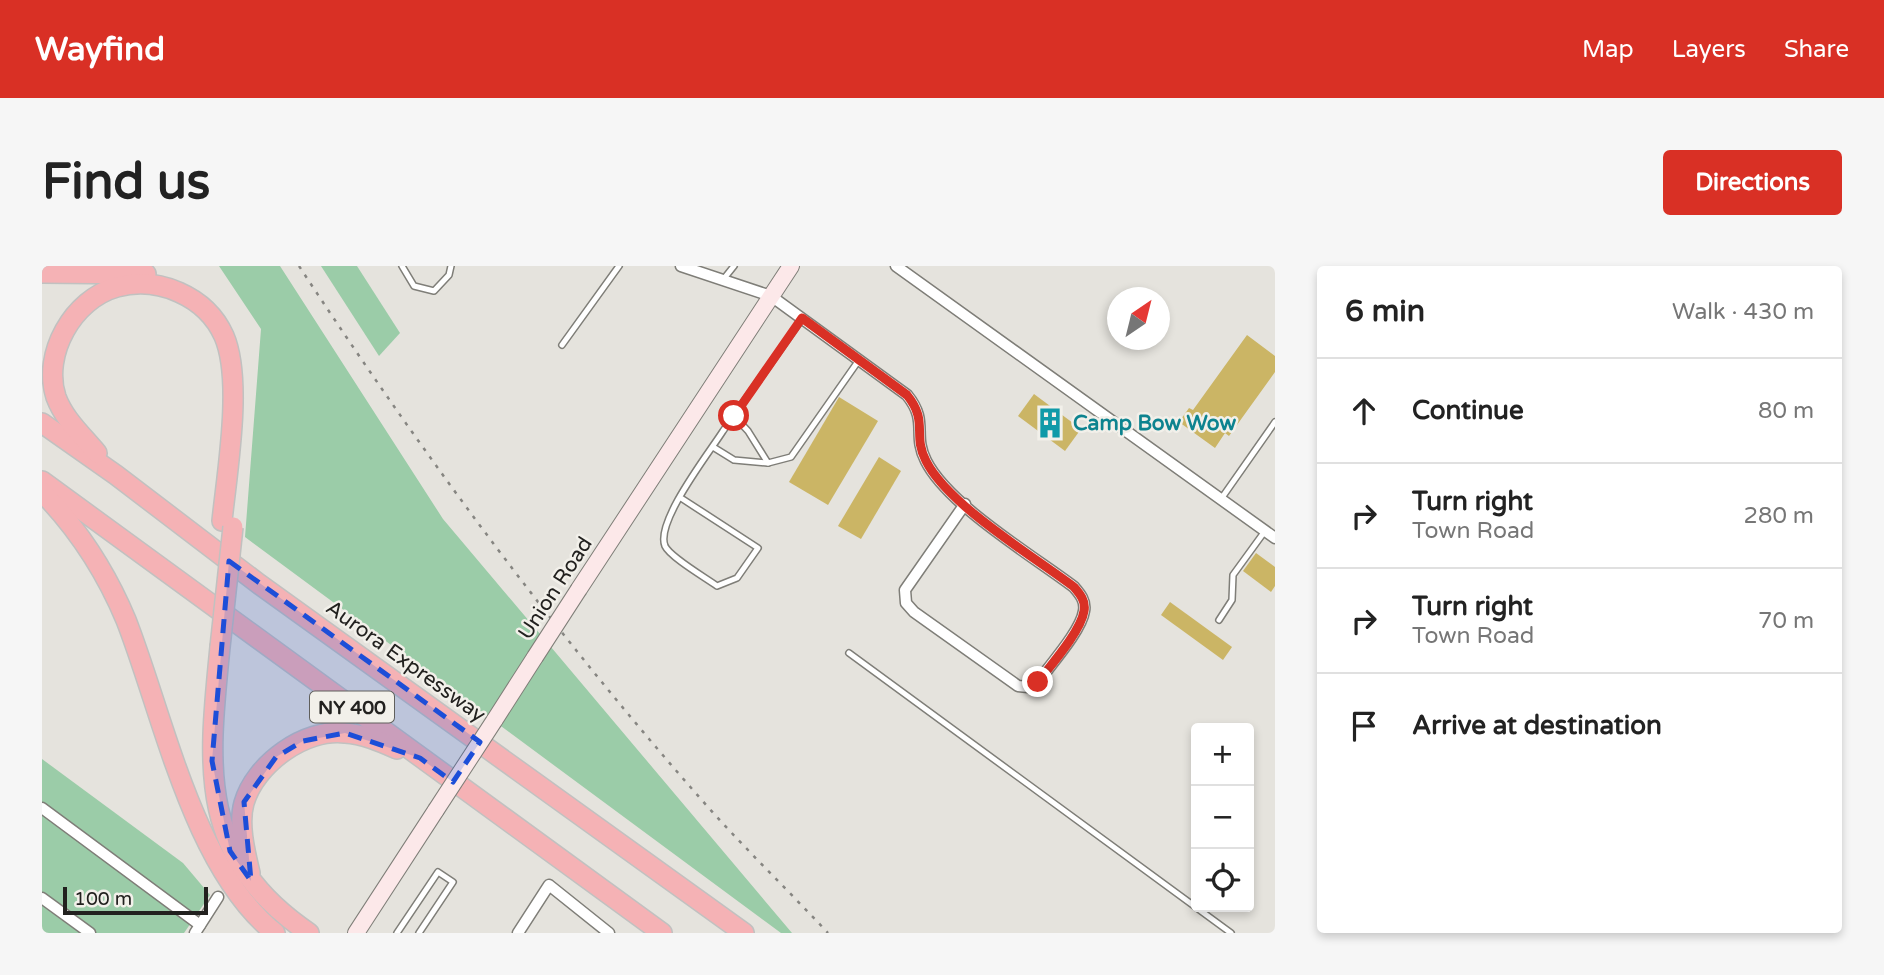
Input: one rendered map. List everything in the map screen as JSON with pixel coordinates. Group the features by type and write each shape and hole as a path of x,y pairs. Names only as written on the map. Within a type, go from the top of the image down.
{"highway":[{"path":"42,273 166,276 204,295 219,311 235,341 240,371 215,643 201,744 202,795 211,846"},
{"path":"116,475 64,415 55,395 53,375 57,343 72,318 92,299 117,287 154,285 180,292 201,304 214,319 224,336 230,359 234,386 227,524"},
{"name":"Aurora Expressway","path":"42,423 116,475 259,584 744,933"},
{"name":"NY 400","path":"42,481 662,933"},
{"path":"42,492 79,534 104,574 126,621 175,765 211,846 235,890 275,933"},
{"path":"215,643 212,761 219,815 230,851 251,881 279,911 309,933"},
{"path":"251,881 242,820 244,802 276,757 323,733 345,733 420,758"}],"main road":[{"name":"Union Road","path":"356,933 791,266"}],"street":[{"path":"681,266 771,296 907,395 920,411 920,443 926,461 949,491 1074,587 1083,598 1085,610 1080,622 1038,682 1028,687 1018,686 914,612 906,603 905,590 965,504"},
{"path":"896,266 1275,538"},
{"path":"42,808 197,929 218,897"},
{"path":"519,933 549,885 609,933"},
{"path":"42,898 90,933"}],"lane":[{"path":"402,266 414,286 434,291 449,275 451,266"},
{"path":"562,345 619,266"},
{"path":"722,281 734,266"},
{"path":"681,498 758,548 737,578 717,586 666,549 663,537 665,522 713,447 802,318"},
{"path":"713,447 734,460 768,463 791,457 859,360"},
{"path":"734,416 748,431 768,463"},
{"path":"1221,499 1275,422"},
{"path":"1219,620 1233,600 1233,575 1265,531"},
{"path":"849,653 1231,933"},
{"path":"397,933 438,872 453,882 419,933"}],"highlighted area":[{"path":"229,561 480,742 453,782 420,758 373,739 345,733 303,741 276,757 244,802 251,881 230,851 212,761"}],"green space":[{"path":"219,266 280,266 443,519 792,933 781,933 245,537 261,329"},
{"path":"321,266 357,266 400,333 379,356"},
{"path":"42,759 183,863 210,895 184,933 42,933"}],"building":[{"path":"1247,335 1275,356 1275,372 1229,436 1225,433 1215,448 1179,422 1189,408 1193,410"},
{"name":"Camp Bow Wow","path":"1034,394 1081,429 1065,451 1018,416"},
{"path":"839,397 878,421 828,505 789,482"},
{"path":"879,457 901,471 861,539 838,526"},
{"path":"1256,553 1275,567 1275,586 1271,592 1243,571"},
{"path":"1170,602 1232,647 1223,660 1161,615"}],"railway":[{"path":"299,266 441,472 592,671 731,833 828,933"}],"place":[{"name":"Camp Bow Wow","path":"1050,423"}],"route":[{"path":"734,416 802,318 907,395 920,411 920,443 926,461 949,491 1074,587 1083,598 1085,610 1080,622 1038,682"}]}
